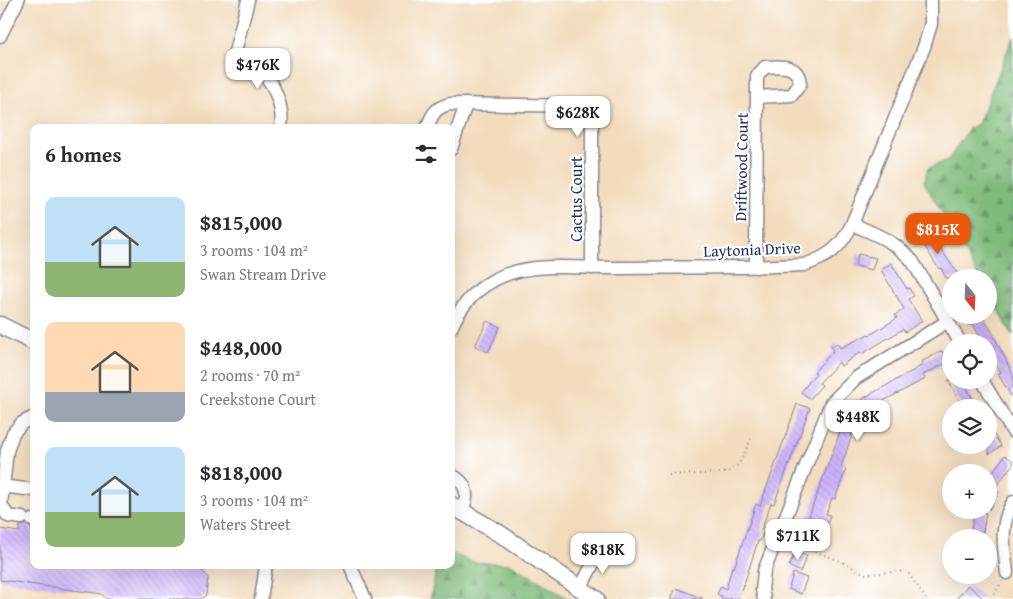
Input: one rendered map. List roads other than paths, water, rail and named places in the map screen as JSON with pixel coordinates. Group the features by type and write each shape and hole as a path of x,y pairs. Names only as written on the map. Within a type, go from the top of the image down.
{"main road":[{"path":"0,325 30,340"},
{"path":"457,508 596,599"}],"street":[{"path":"0,36 18,0"},
{"path":"248,0 234,56 261,71 271,84 277,95 281,124"},
{"name":"Laytonia Drive","path":"455,318 466,300 493,281 518,271 804,265 821,260 834,252 844,240 852,224 924,47 931,24 931,0"},
{"name":"Driftwood Court","path":"756,267 758,97"},
{"path":"455,137 466,104"},
{"name":"Cactus Court","path":"428,124 432,114 441,106 466,104 592,106 592,268"},
{"path":"852,224 888,240 905,252 942,311"},
{"path":"764,599 762,590 764,571 822,421 838,394 856,378 943,324"},
{"path":"987,389 1013,432"},
{"path":"29,519 8,516 1,505 7,450 13,433 22,423 30,419"},
{"path":"455,477 462,481 466,489 467,499 457,508"},
{"path":"2,486 30,490"},
{"path":"1007,573 1002,537 1006,513 1013,502"},
{"path":"580,588 600,550"},
{"path":"261,599 265,569"},
{"path":"352,569 365,599"}]}
